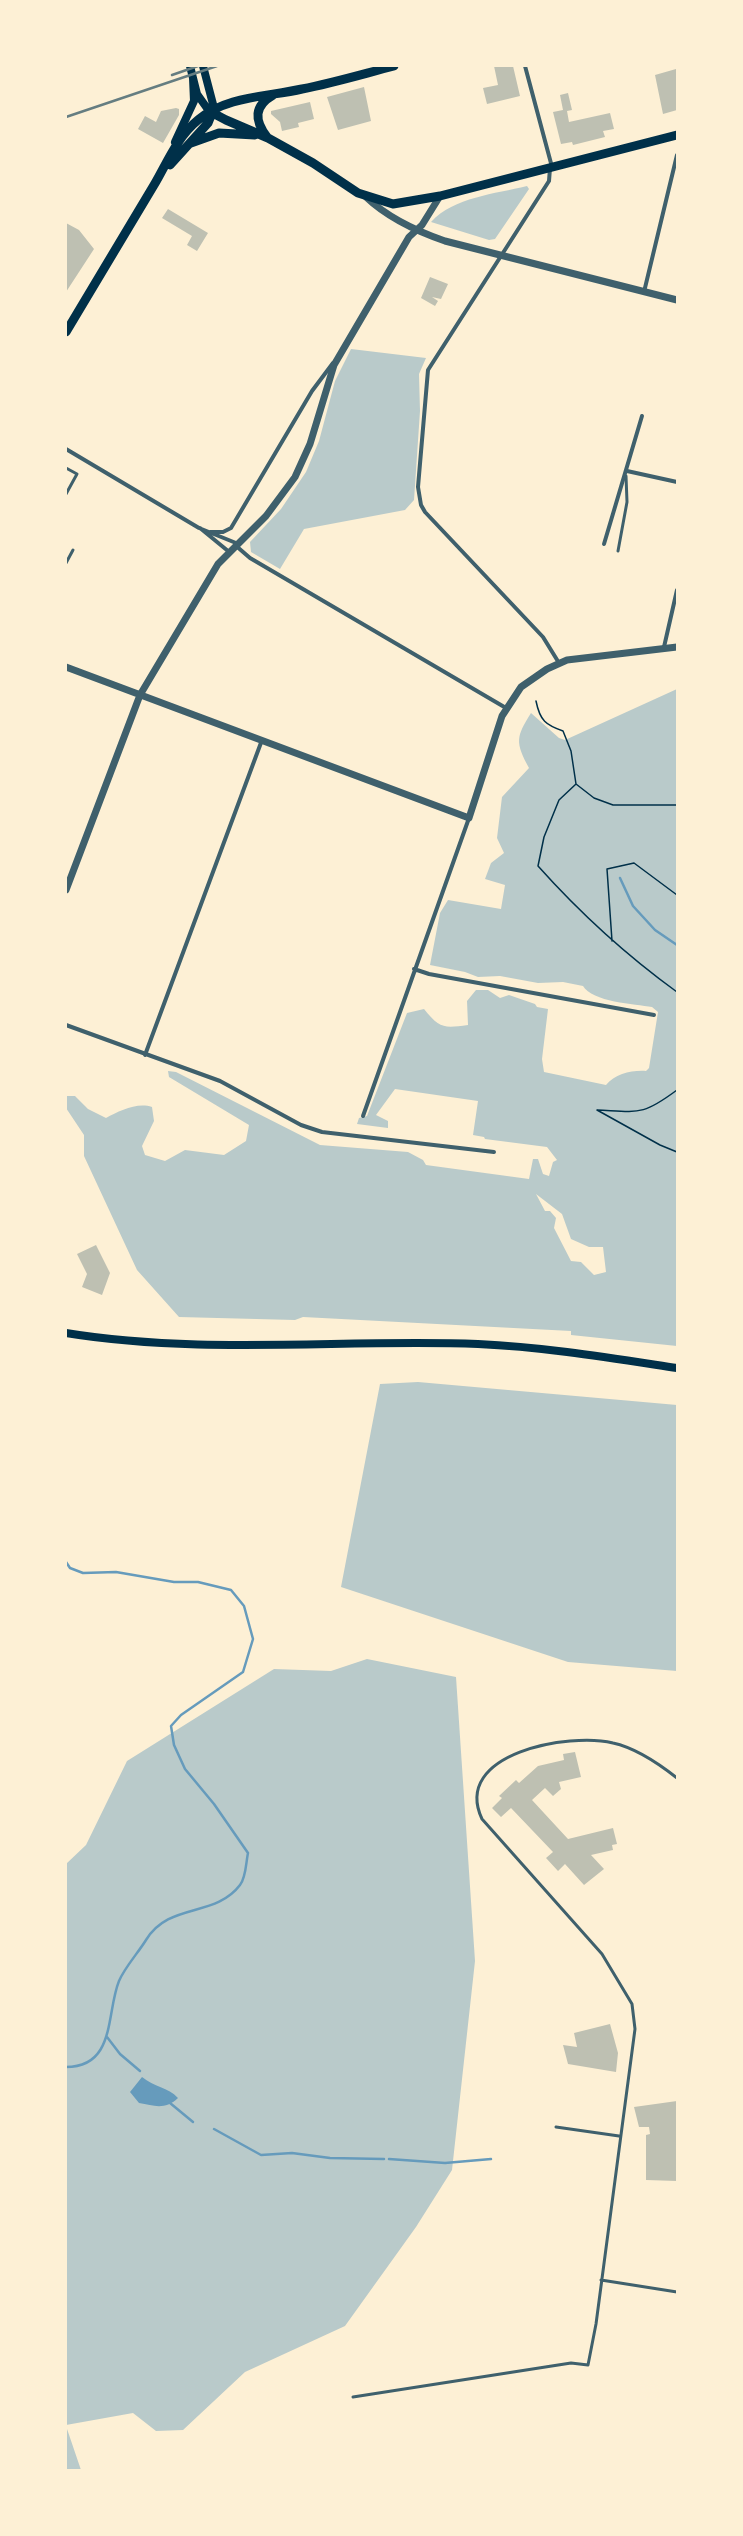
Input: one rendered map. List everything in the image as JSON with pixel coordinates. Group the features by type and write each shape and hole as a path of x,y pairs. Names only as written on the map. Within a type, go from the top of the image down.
{"main road":[{"path":"66,332 158,178 192,107 196,94 190,66"},
{"path":"158,178 208,123 212,111 209,89 203,66"},
{"path":"163,166 188,129 212,111 394,66"},
{"path":"196,94 212,111 268,138 366,197 385,203 399,204 440,196 677,135"},
{"path":"268,138 258,123 257,115 263,103 276,94"},
{"path":"185,147 219,133 237,132 268,138"},
{"path":"66,1333 148,1342 478,1344 562,1351 677,1368"}],"street":[{"path":"525,66 551,168 549,181 428,370 425,380 419,496 425,512 543,637 559,663"},
{"path":"644,292 677,155"},
{"path":"66,890 132,712 140,695 216,566 228,551 276,504 298,472 312,438 330,375 342,351 409,237 416,230 440,196"},
{"path":"366,197 378,208 416,230 445,241 500,257 677,300"},
{"path":"210,532 223,532 231,528 312,391 342,351"},
{"path":"604,544 615,505 627,473 642,416"},
{"path":"66,449 199,528 228,551"},
{"path":"627,473 677,482"},
{"path":"199,528 235,544 250,558 506,708"},
{"path":"664,647 677,590"},
{"path":"363,1116 414,969 469,818 506,708 521,687 559,663 664,647 677,647"},
{"path":"66,667 469,818"},
{"path":"146,1055 262,740"},
{"path":"414,969 429,974 654,1014"},
{"path":"66,1025 220,1082 301,1125 322,1132 494,1152"}],"lane":[{"path":"66,468 77,474 66,494"},
{"path":"618,551 627,502 627,473"},
{"path":"66,563 73,550"},
{"path":"353,2397 571,2363 588,2365 602,2280 619,2136 634,2029 632,2004 612,1969 590,1938 482,1819 476,1803 476,1795 482,1780 498,1764 527,1749 563,1740 596,1740 614,1743 656,1762 677,1778"},
{"path":"556,2127 619,2136"},
{"path":"602,2280 677,2292"}],"path":[{"path":"536,701 538,712 547,725 564,731 571,751 576,784 594,798 613,805 677,804"},
{"path":"576,784 559,800 544,837 538,866 566,897 612,941 640,966 677,992"},
{"path":"612,941 607,869 634,863 677,895"},
{"path":"677,1090 654,1107 639,1112 597,1110 660,1145 677,1152"}],"shaded area":[{"path":"527,186 529,189 495,239 489,240 431,222 451,207 463,202 489,194"},
{"path":"351,349 426,358 419,374 420,411 414,500 405,510 304,529 280,569 251,552 250,542 281,509 306,472 319,441 335,381"},
{"path":"677,689 677,1346 571,1335 571,1331 303,1317 295,1320 179,1317 137,1270 84,1156 84,1135 66,1108 66,1096 75,1096 88,1109 106,1118 134,1106 152,1107 154,1121 142,1146 145,1155 165,1161 185,1150 224,1155 246,1141 249,1125 169,1077 168,1071 176,1072 320,1145 408,1152 423,1160 426,1165 529,1179 533,1159 538,1159 543,1174 549,1176 553,1162 557,1160 547,1147 485,1139 484,1137 473,1135 478,1101 395,1089 376,1115 388,1121 388,1128 357,1124 359,1118 367,1116 407,1013 424,1009 434,1020 443,1026 453,1027 468,1025 467,1001 476,990 488,990 500,998 509,995 535,1004 537,1007 548,1009 542,1059 544,1072 606,1085 619,1075 635,1071 646,1071 649,1068 658,1012 652,1007 604,999 595,996 583,986 563,982 538,983 500,976 478,977 465,972 430,965 440,913 448,900 501,909 505,885 485,879 491,863 504,853 497,838 502,797 529,768 521,752 519,740 522,728 531,713 559,738 565,740","holes":["536,1194 562,1214 571,1239 589,1247 603,1247 606,1272 594,1275 581,1262 571,1261 554,1228 556,1218 550,1211 545,1211"]},
{"path":"418,1382 677,1405 677,1671 568,1662 341,1587 380,1384"},
{"path":"367,1659 456,1677 475,1961 452,2170 416,2227 345,2326 245,2372 183,2430 156,2431 133,2413 66,2425 66,1864 86,1845 127,1761 274,1669 331,1671"},
{"path":"66,2426 81,2470 66,2470"}],"water":[{"path":"142,2077 151,2083 170,2091 178,2098 164,2106 139,2103 130,2092"}],"building":[{"path":"494,66 513,66 520,96 487,104 483,88 498,85"},
{"path":"676,69 677,110 663,114 655,75"},
{"path":"364,87 371,121 338,130 327,97"},
{"path":"568,93 572,110 567,111 569,122 610,113 614,129 603,131 605,137 573,145 572,142 561,144 553,112 563,110 560,95"},
{"path":"310,102 314,119 298,123 299,127 282,131 280,122 271,114 271,111"},
{"path":"176,108 179,109 179,115 163,143 138,129 145,116 156,122 161,111"},
{"path":"168,209 208,233 197,251 187,245 192,236 162,218"},
{"path":"66,223 79,230 94,249 66,292"},
{"path":"430,277 448,284 441,299 432,297 438,301 435,306 421,298"},
{"path":"96,1245 110,1273 102,1295 82,1287 87,1274 77,1254"},
{"path":"575,1752 581,1777 559,1782 561,1789 553,1796 545,1788 532,1800 568,1839 613,1828 617,1844 612,1845 613,1850 591,1855 604,1869 584,1885 565,1864 558,1871 546,1858 553,1852 511,1808 501,1817 492,1808 502,1798 499,1796 516,1780 519,1783 538,1766 564,1760 563,1754"},
{"path":"610,2024 618,2053 616,2072 568,2064 563,2045 577,2047 574,2033"},
{"path":"677,2101 677,2181 646,2180 646,2135 650,2134 649,2127 639,2127 634,2107"}],"waterway":[{"path":"620,878 633,906 655,930 677,945"},
{"path":"66,1562 70,1568 83,1573 116,1572 174,1582 198,1582 231,1590 244,1606 253,1639 243,1672 181,1715 171,1726 174,1745 185,1769 214,1804 248,1853 245,1874 242,1882 230,1895 218,1902 167,1920 156,1928 128,1965 119,1981 110,2022 101,2048 94,2058 82,2065 66,2067"},
{"path":"107,2037 120,2054 140,2071"},
{"path":"170,2103 193,2122"},
{"path":"214,2129 261,2155 292,2153 330,2158 384,2159"},
{"path":"389,2159 445,2163 491,2159"}],"railway":[{"path":"172,75 198,66"},
{"path":"66,117 217,66"}]}
